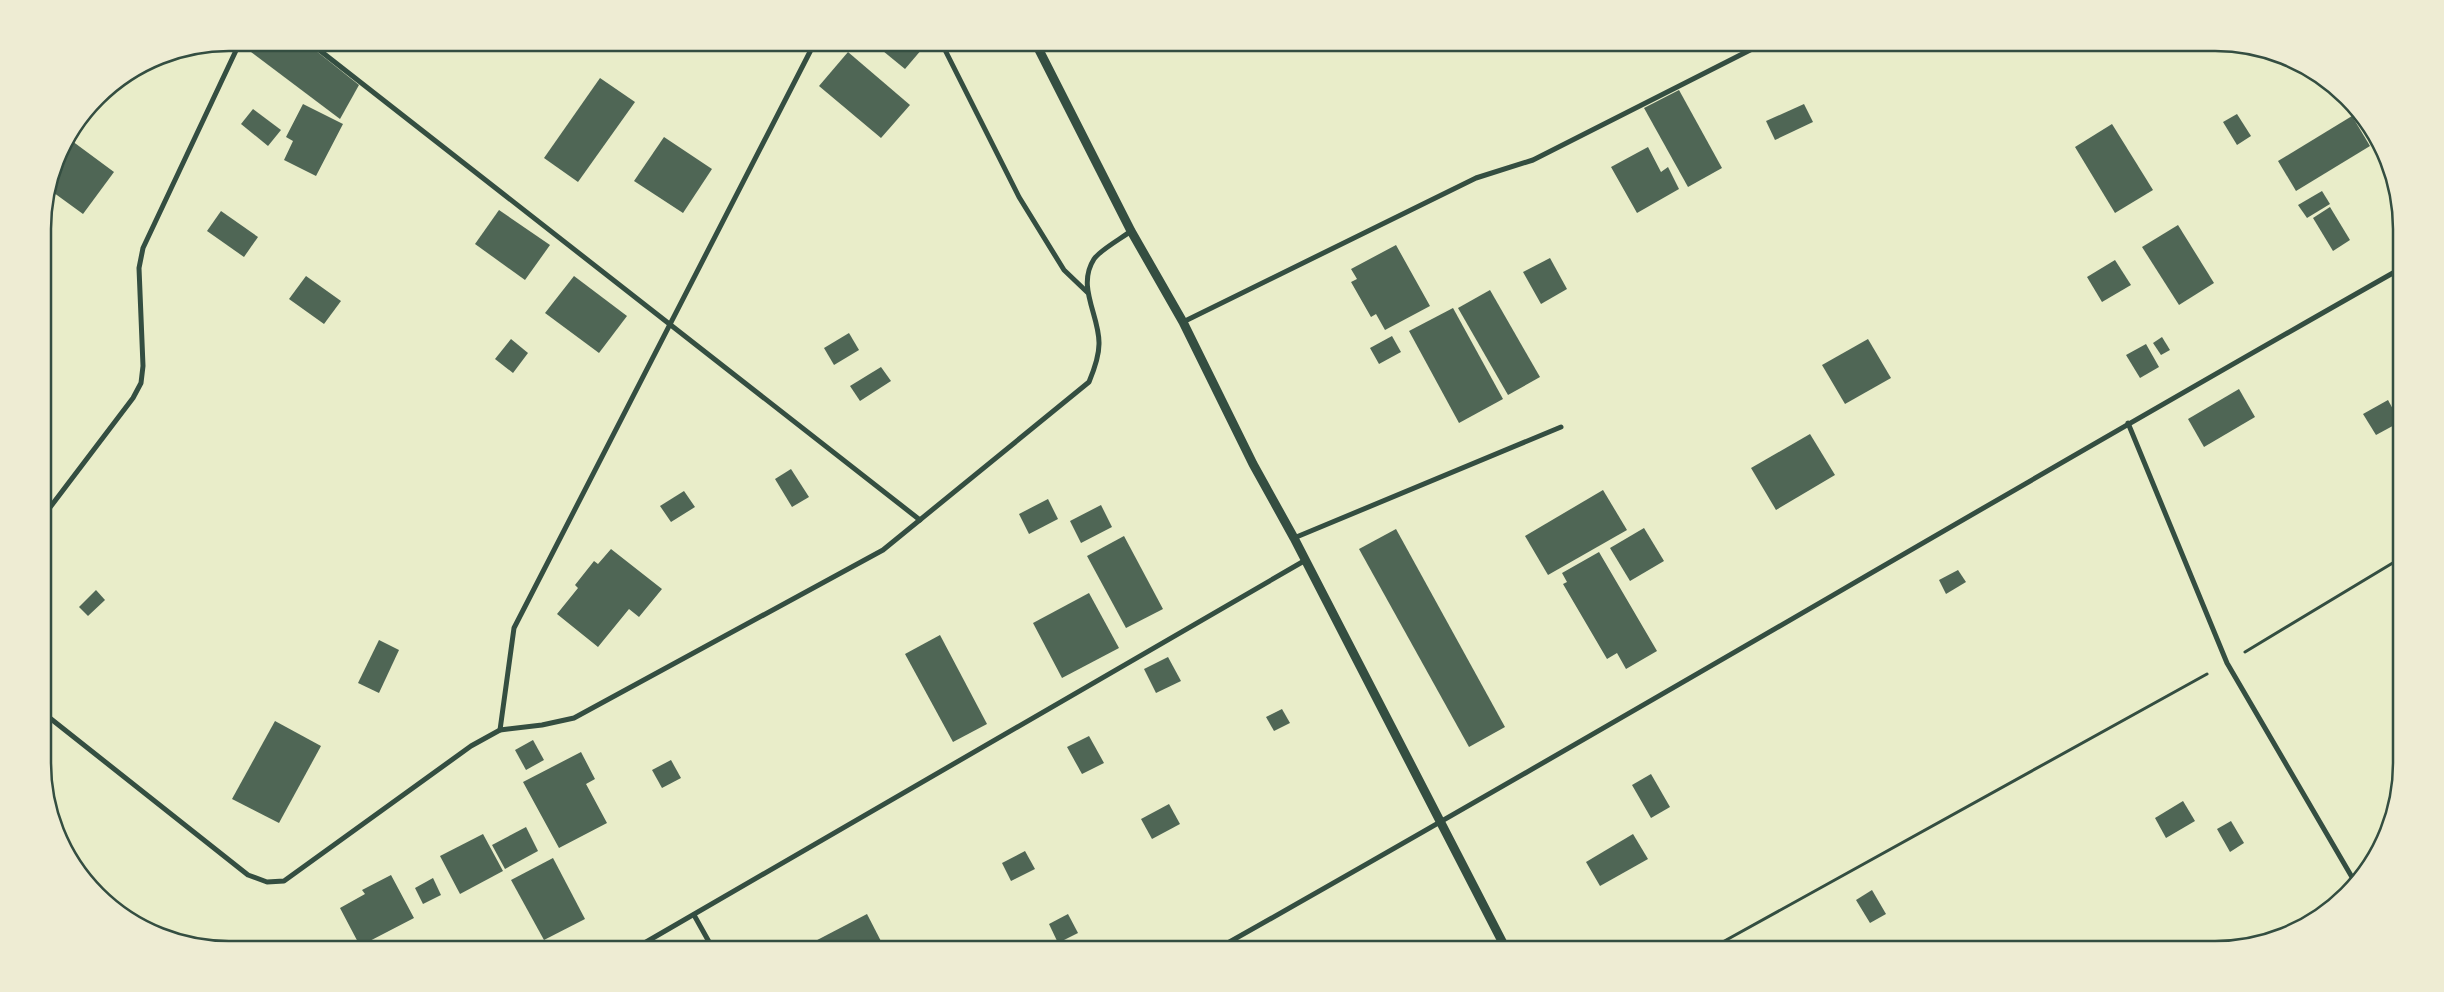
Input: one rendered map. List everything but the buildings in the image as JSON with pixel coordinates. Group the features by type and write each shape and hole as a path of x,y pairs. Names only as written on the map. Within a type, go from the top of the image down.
{"street":[{"path":"51,504 133,398 141,384 143,366 139,268 143,248 236,51"},
{"path":"320,51 920,520"},
{"path":"500,730 514,628 810,51"},
{"path":"946,51 1019,197 1064,270 1088,292"},
{"path":"1040,51 1131,232 1183,322 1254,464 1502,941"},
{"path":"1183,322 1476,178 1533,160 1748,51"},
{"path":"51,719 248,875 267,882 284,882 471,746 500,730 542,725 574,718 883,550 1089,382 1096,362 1099,343 1088,292 1087,275 1094,257 1131,232"},
{"path":"1231,941 1441,823 2128,423 2393,274"},
{"path":"2128,423 2228,663 2352,877"},
{"path":"1294,538 1561,427"},
{"path":"648,941 1304,561"},
{"path":"694,914 709,941"}],"path":[{"path":"1724,941 2228,663 2393,563"}]}
